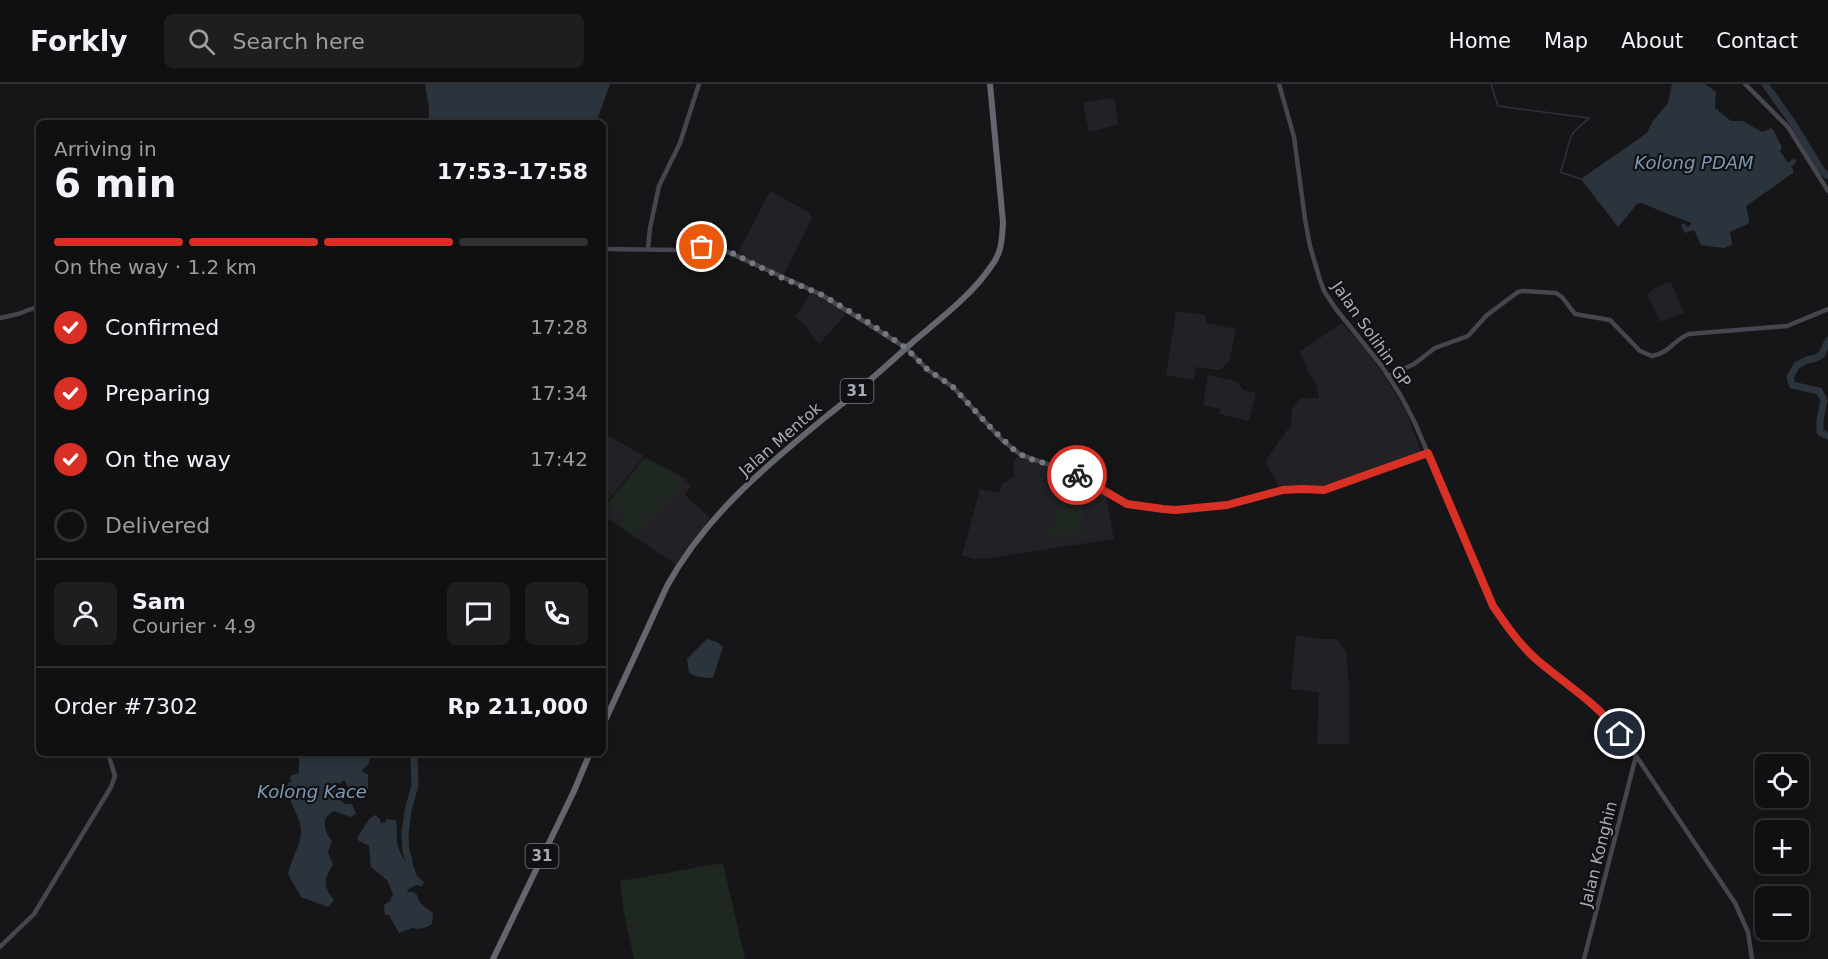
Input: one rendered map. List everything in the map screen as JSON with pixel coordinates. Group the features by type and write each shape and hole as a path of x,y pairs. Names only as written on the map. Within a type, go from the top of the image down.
{"highway":[{"name":"Jalan Mentok","path":"606,719 667,586 702,535 748,483 906,348 981,280 992,266 1000,249 1002,207 990,84"},
{"name":"31","path":"493,959 589,756"}],"main road":[{"path":"648,249 653,213 660,186 680,143 699,84"},
{"name":"Jalan Solihin GP","path":"1279,84 1294,134 1310,246 1324,291 1370,350 1408,409 1493,606 1508,629 1537,659 1593,704 1636,756 1735,903 1748,932 1752,959"},
{"path":"1745,84 1788,127 1828,191"},
{"path":"606,249 680,250 713,247 726,250 830,299 906,348 928,370 953,387 1002,440 1021,455 1066,470 1121,501 1135,505 1163,509 1206,508 1236,503 1283,490 1324,490 1428,453"},
{"path":"1388,376 1414,364 1435,348 1468,336 1487,315 1518,292 1523,291 1556,293 1575,314 1610,320 1640,351 1652,356 1668,351 1679,339 1689,334 1787,326 1828,309"},
{"path":"0,318 36,307"},
{"path":"0,947 34,914 111,787 115,776 109,756"},
{"name":"Jalan Konghin","path":"1584,959 1636,756"}],"shaded area":[{"path":"1107,98 1115,100 1118,125 1089,132 1083,103"},
{"path":"770,191 809,212 812,218 783,276 738,253"},
{"path":"1671,282 1684,313 1660,322 1647,294 1658,286"},
{"path":"811,293 833,303 847,313 819,344 806,326 795,317"},
{"path":"1176,311 1205,315 1206,323 1236,329 1229,361 1220,370 1196,367 1193,380 1166,375"},
{"path":"1342,323 1373,358 1406,411 1422,453 1325,486 1279,487 1265,461 1288,429 1291,429 1292,408 1301,398 1319,398 1316,383 1306,369 1308,367 1299,352"},
{"path":"1208,375 1231,380 1239,384 1243,390 1256,393 1249,421 1219,414 1220,409 1203,405"},
{"path":"606,435 644,456 606,503"},
{"path":"1017,456 1066,471 1106,495 1114,539 989,558 974,559 962,555 980,489 999,493 1002,484 1015,476 1013,464"},
{"path":"645,457 687,479 686,481 691,485 686,496 710,518 675,564 606,517 606,505"},
{"path":"645,458 680,478 679,482 683,485 633,535 619,525 625,517 607,505"},
{"path":"1065,500 1083,504 1084,519 1079,532 1044,539 1057,518 1060,504"},
{"path":"1296,635 1337,639 1346,651 1349,687 1349,744 1317,744 1319,692 1291,689"},
{"path":"723,863 745,959 634,959 620,881"}],"water":[{"path":"425,84 610,84 597,120 429,120"},
{"name":"Kolong PDAM","path":"1672,84 1705,84 1716,92 1715,108 1731,121 1742,121 1762,132 1772,128 1782,147 1780,151 1788,163 1793,159 1796,160 1791,166 1793,173 1746,206 1748,224 1730,232 1732,245 1724,248 1701,245 1694,230 1685,233 1681,225 1684,223 1687,227 1691,223 1641,203 1637,204 1618,227 1581,179 1647,133 1653,121 1668,103"},
{"path":"707,639 723,647 713,678 698,677 689,673 687,659"},
{"name":"Kolong Kace","path":"371,756 368,765 362,770 368,774 368,792 349,789 344,780 337,786 334,794 345,804 352,804 356,814 350,817 334,811 325,821 325,829 332,841 328,852 333,865 326,879 326,887 334,900 328,907 301,897 288,874 300,840 301,829 288,789 288,783 291,782 290,776 299,773 299,757"},
{"path":"375,815 381,823 386,822 386,819 396,820 399,850 405,861 407,859 404,854 408,851 417,876 424,882 422,886 416,885 407,890 417,895 421,903 433,913 432,924 427,927 412,928 399,933 389,915 385,915 384,905 390,901 393,894 387,880 371,867 369,846 357,838 370,818"}],"waterway":[{"path":"1491,84 1498,106 1589,118 1572,135 1560,172 1581,179"},
{"path":"1765,84 1822,171 1828,176"},
{"path":"1828,341 1822,354 1797,365 1790,377 1792,385 1819,391 1824,400 1820,432 1828,436"},
{"path":"409,860 405,834 415,785 414,756"}],"way so far":[{"path":"702,247 717,247 726,250 822,295 871,324 906,348 928,370 947,381 1014,450 1027,458 1077,475"}],"route":[{"path":"1077,475 1127,504 1176,510 1227,505 1283,490 1334,488 1428,453 1493,606 1508,629 1537,659 1587,698 1620,734"}]}
